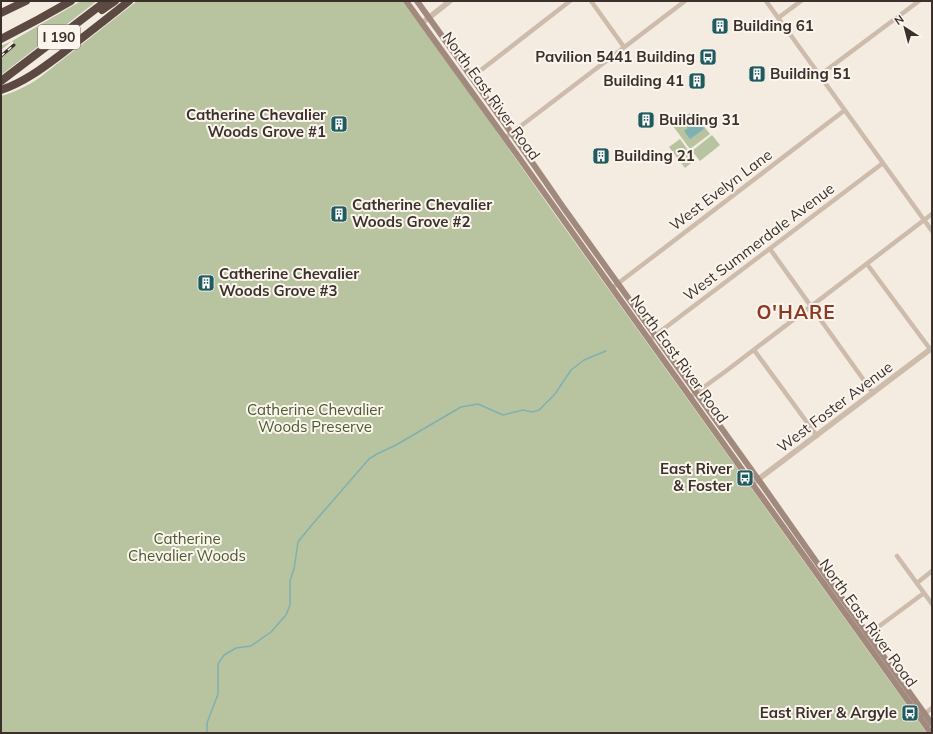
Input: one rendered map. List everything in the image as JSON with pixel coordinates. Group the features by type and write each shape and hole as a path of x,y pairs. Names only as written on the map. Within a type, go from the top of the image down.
{"highway":[{"path":"1,13 26,1"},
{"path":"1,32 63,1"},
{"path":"1,39 33,23 71,1"},
{"name":"I 190","path":"1,81 106,1"},
{"path":"11,73 115,1"},
{"path":"1,90 33,74 88,34 129,1"}],"main road":[{"name":"North East River Road","path":"406,1 752,484 866,636"},
{"name":"North East River Road","path":"417,1 655,336 759,479 922,716 931,733"},
{"name":"North East River Road","path":"922,716 932,724"}],"street":[{"path":"422,23 450,1"},
{"path":"472,77 570,1"},
{"path":"591,1 624,47"},
{"path":"505,138 685,1"},
{"path":"766,1 932,231"},
{"path":"778,18 801,1"},
{"path":"820,75 919,1"},
{"name":"West Evelyn Lane","path":"612,288 845,110"},
{"name":"West Summerdale Avenue","path":"649,340 883,163"},
{"path":"690,397 868,264 932,214"},
{"path":"770,249 873,392"},
{"path":"868,264 931,348"},
{"name":"West Foster Avenue","path":"752,484 931,348"},
{"path":"754,350 817,436"},
{"path":"897,556 932,604"},
{"path":"917,583 932,571"},
{"path":"866,636 924,593"},
{"path":"922,716 932,708"}],"green space":[{"path":"81,1 97,1 1,75 1,58 15,46 12,41"},
{"name":"Catherine Chevalier Woods","path":"137,1 402,1 455,72 551,209 927,733 1,733 1,96 30,84 39,78"},
{"path":"12,41 1,50 1,46"},
{"path":"693,112 710,134 690,149 673,126"},
{"path":"712,135 720,145 700,161 692,151"},
{"path":"680,139 695,160 685,168 669,147"}],"water":[{"path":"690,119 694,124 698,121 704,129 690,139 684,131 688,128 684,123"}],"waterway":[{"path":"207,733 207,723 218,694 218,664 224,655 236,648 251,646 271,632 286,615 290,605 290,581 294,569 298,542 369,459 461,407 478,404 503,415 523,410 532,412 539,410 555,394 571,370 584,360 606,351"}],"railway":[{"path":"1,56 14,45"}],"place":[{"name":"Building 61","path":"720,26"},
{"name":"Pavilion 5441 Building","path":"708,57"},
{"name":"Building 51","path":"757,74"},
{"name":"Building 41","path":"697,81"},
{"name":"Building 31","path":"646,120"},
{"name":"Catherine Chevalier Woods Grove #1","path":"339,124"},
{"name":"Building 21","path":"601,156"},
{"name":"Catherine Chevalier Woods Grove #2","path":"339,214"},
{"name":"Catherine Chevalier Woods Grove #3","path":"206,283"},
{"name":"East River & Foster","path":"745,478"},
{"name":"East River & Argyle","path":"910,713"}],"district":[{"name":"O'HARE","path":"796,312"}],"park label":[{"name":"Catherine Chevalier Woods Preserve","path":"315,418"}]}
